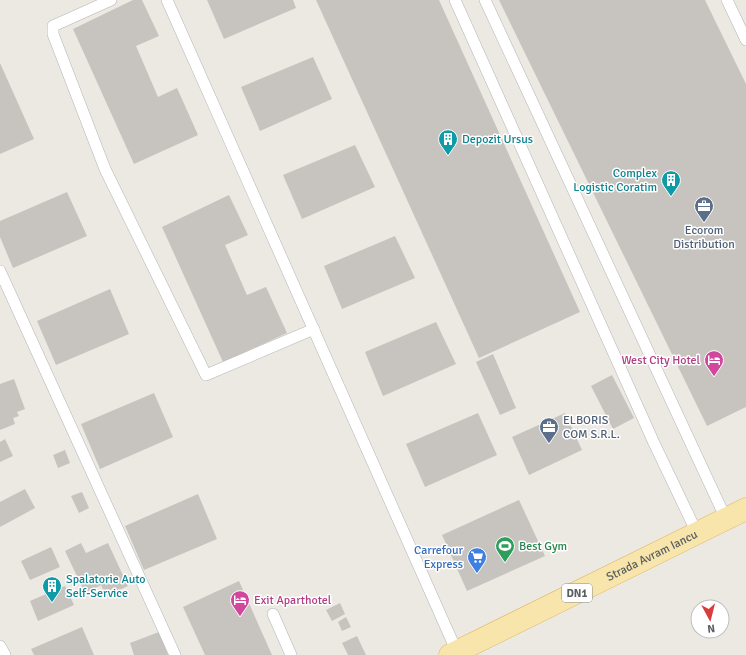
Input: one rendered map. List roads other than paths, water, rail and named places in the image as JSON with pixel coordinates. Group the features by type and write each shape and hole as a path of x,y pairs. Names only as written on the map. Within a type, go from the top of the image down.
{"main road":[{"name":"Strada Avram Iancu","path":"453,653 746,509"}],"lane":[{"path":"111,0 53,26 53,34 105,170 206,375 314,329"},
{"path":"167,0 314,329 453,653"},
{"path":"455,0 654,443 697,533"},
{"path":"485,0 726,519"},
{"path":"727,0 746,40"},
{"path":"0,271 175,655"},
{"path":"273,614 291,655"},
{"path":"0,646 5,655"}],"place":[{"name":"Depozit Ursus","path":"448,156"},
{"name":"Complex Logistic Coratim","path":"671,197"},
{"name":"Ecorom Distribution","path":"704,223"},
{"name":"West City Hotel","path":"714,377"},
{"name":"ELBORIS COM S.R.L.","path":"549,444"},
{"name":"Best Gym","path":"505,563"},
{"name":"Carrefour Express","path":"477,574"},
{"name":"Spalatorie Auto Self-Service","path":"52,603"},
{"name":"Exit Aparthotel","path":"240,617"}]}
